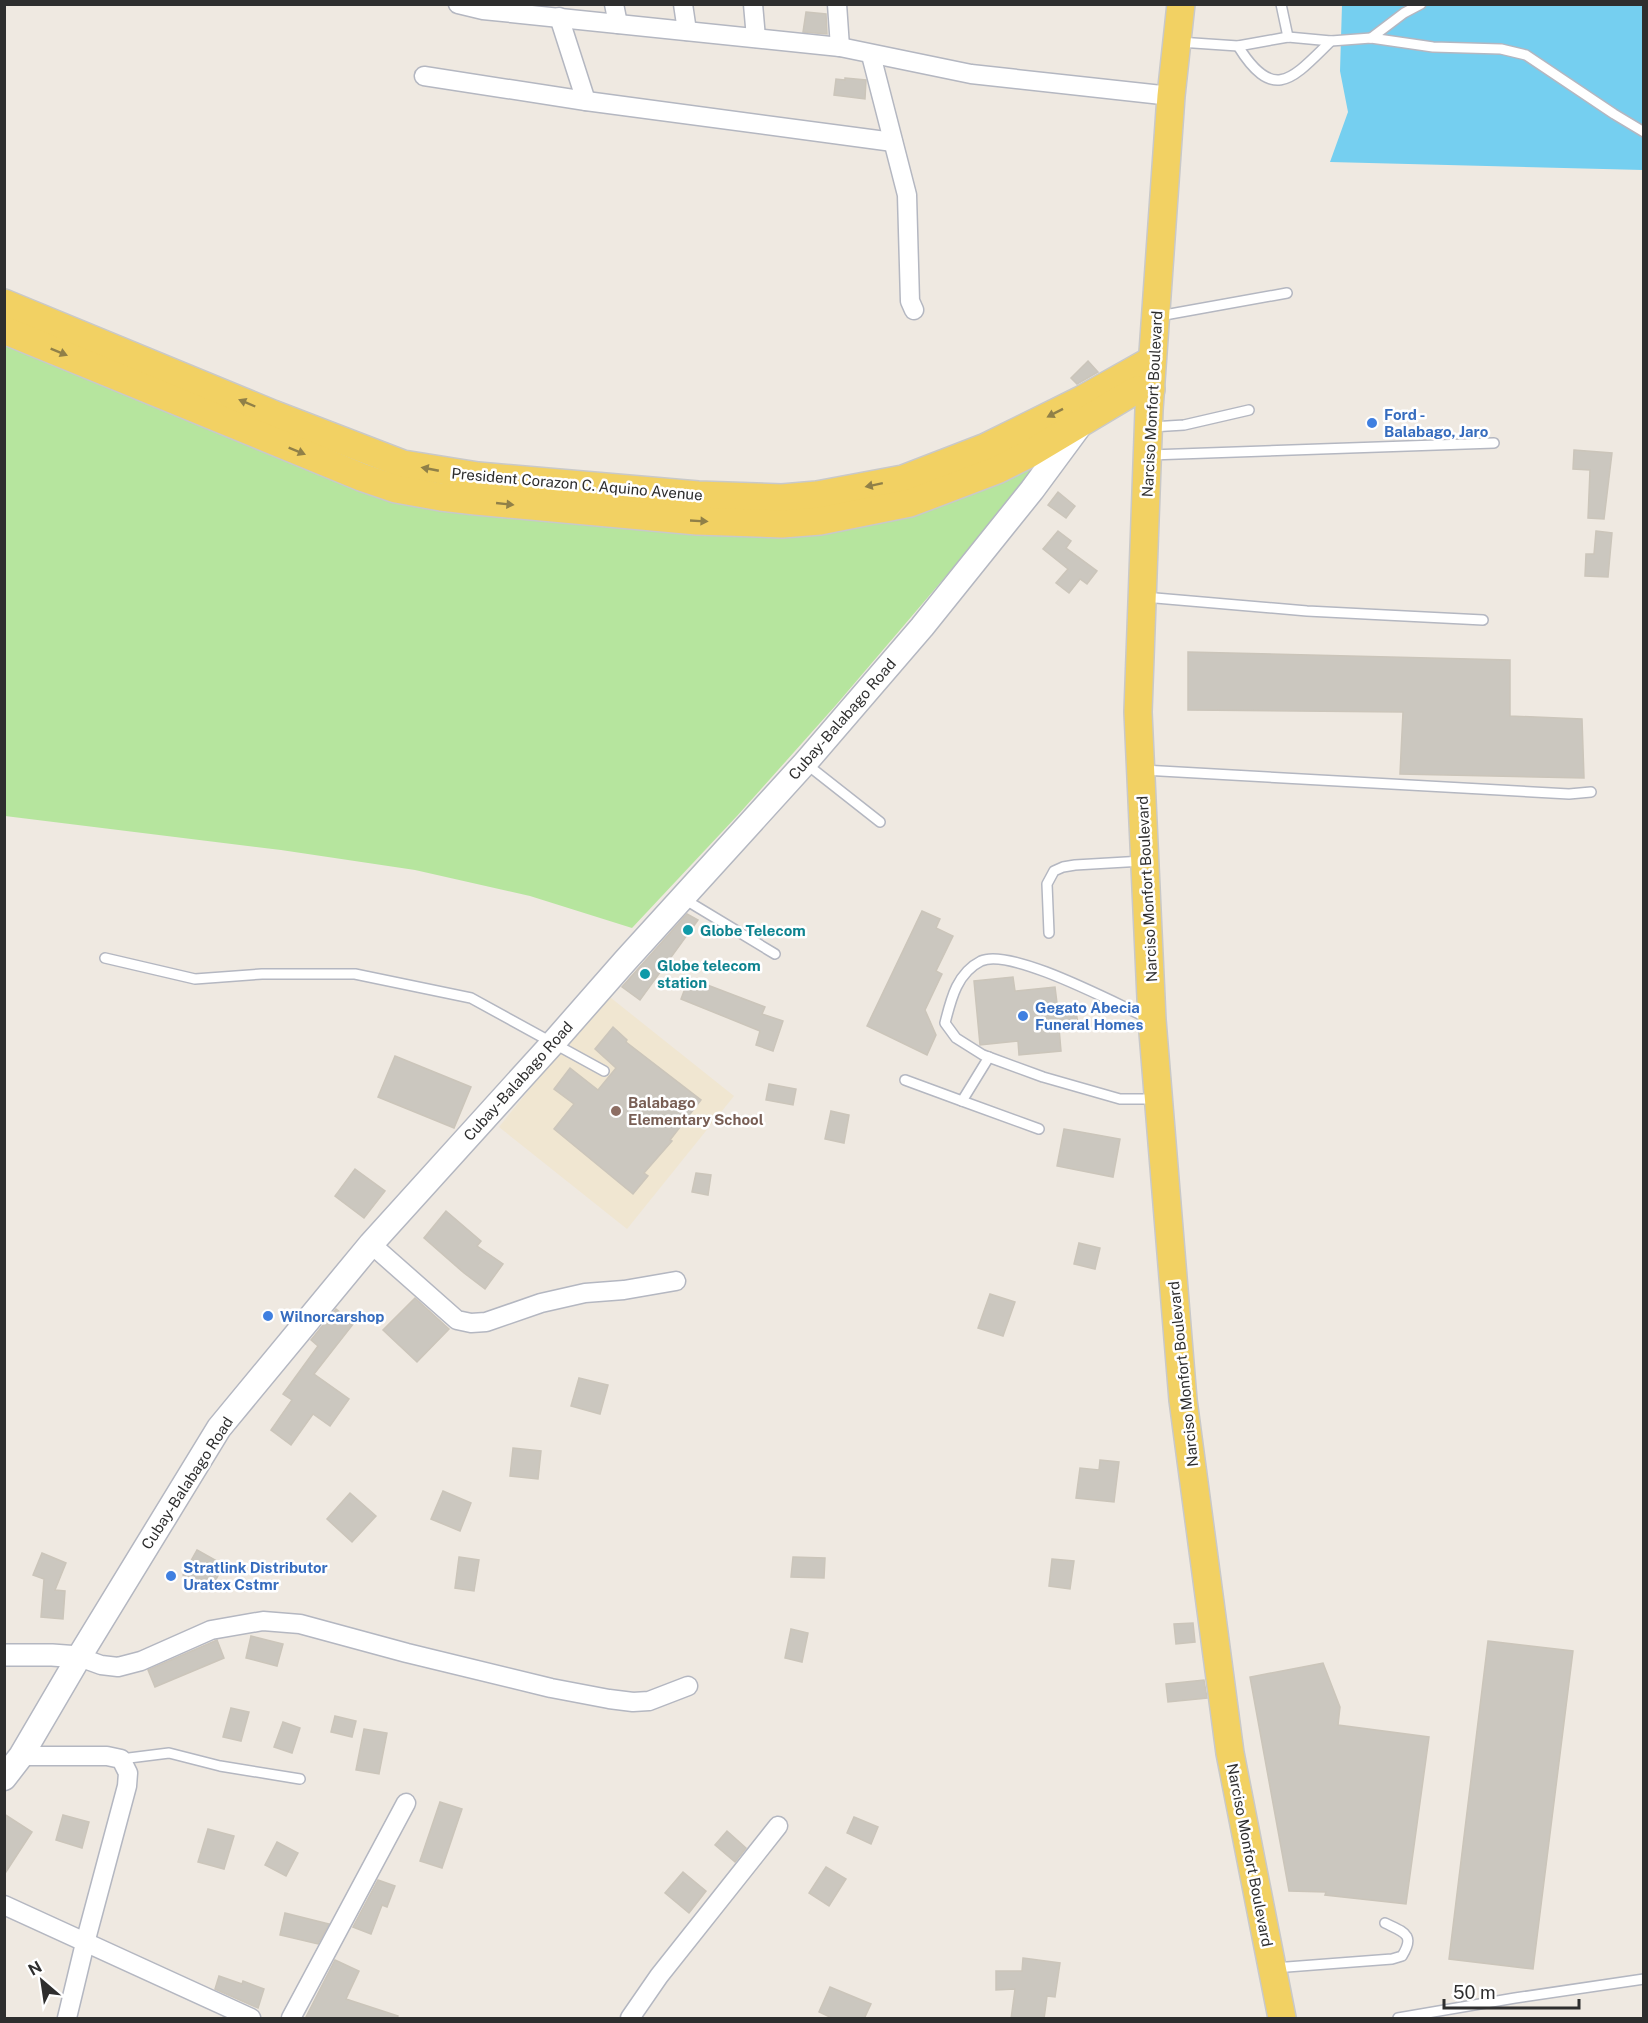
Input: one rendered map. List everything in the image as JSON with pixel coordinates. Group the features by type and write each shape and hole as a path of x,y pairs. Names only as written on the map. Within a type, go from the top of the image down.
{"main road":[{"name":"Narciso Monfort Boulevard","path":"1182,4 1171,96 1157,316 1152,360 1138,712 1152,1020 1186,1424 1230,1753 1282,2019"},
{"name":"President Corazon C. Aquino Avenue","path":"12,319 403,464 478,476 698,495 782,498 818,495 903,479 987,447 1081,400 1152,360"},
{"name":"President Corazon C. Aquino Avenue","path":"12,319 284,446 396,489 441,497 697,521 782,524 820,521 910,503 997,470 1036,450 1131,393 1151,389"},
{"name":"Cubay-Balabago Road","path":"4,1779 21,1756 219,1428 371,1244 805,763 922,627 1032,490 1083,421"}],"street":[{"path":"458,4 555,13 618,24 687,32 840,47 971,74 1171,96"},
{"path":"614,4 618,24"},
{"path":"683,4 687,32"},
{"path":"753,4 756,38"},
{"path":"837,4 840,47"},
{"path":"555,13 586,101"},
{"path":"871,55 907,195 910,301 914,310"},
{"path":"424,76 586,101 893,142"},
{"path":"371,1244 457,1320 471,1323 486,1322 542,1302 585,1293 624,1290 676,1281"},
{"path":"4,1655 79,1657 100,1665 118,1667 141,1661 211,1630 263,1621 300,1624 418,1656 551,1688 609,1699 649,1701 688,1686"},
{"path":"21,1756 107,1756 121,1759 128,1773 127,1786 67,2019"},
{"path":"291,2019 406,1803"},
{"path":"630,2019 658,1977 778,1826"},
{"path":"4,1905 251,2019"}],"lane":[{"path":"1281,4 1288,37"},
{"path":"1371,38 1421,4"},
{"path":"1177,41 1238,46 1288,37 1331,40 1371,38 1433,47 1501,49 1526,55 1644,132"},
{"path":"1238,46 1250,66 1264,78 1282,81 1300,71 1331,40"},
{"path":"1157,316 1287,293"},
{"path":"1148,428 1184,425 1249,410"},
{"path":"1147,455 1494,443"},
{"path":"1142,596 1307,611 1483,620"},
{"path":"805,763 880,822"},
{"path":"1141,770 1569,794 1591,792"},
{"path":"1049,933 1047,884 1054,871 1075,865 1146,861"},
{"path":"682,898 775,954"},
{"path":"105,958 195,979 262,974 354,974 471,998 604,1071"},
{"path":"1152,1020 1037,968 1005,960 983,960 960,979 950,1002 945,1023 956,1038 989,1057 1043,1077 1120,1099 1160,1099"},
{"path":"962,1101 989,1057"},
{"path":"905,1080 1039,1129"},
{"path":"121,1759 169,1752 220,1766 300,1779"},
{"path":"1272,1968 1392,1959 1402,1956 1409,1940 1406,1934 1384,1923"},
{"path":"1398,2019 1644,1979"}],"shaded area":[{"name":"Balabago Elementary School","path":"606,994 734,1096 627,1229 499,1127"}],"green space":[{"path":"4,345 300,467 395,499 520,519 685,533 1045,460 836,705 737,816 632,928 530,896 415,870 281,850 5,816"}],"water":[{"path":"1342,5 1643,5 1643,170 1330,162 1348,112 1340,71"}],"building":[{"path":"806,12 826,14 827,34 803,32"},
{"path":"845,78 866,80 865,99 834,95 836,79 845,80"},
{"path":"1088,361 1098,372 1077,384 1071,378"},
{"path":"1574,450 1612,453 1604,519 1588,518 1590,470 1573,469"},
{"path":"1058,492 1075,506 1066,518 1048,505"},
{"path":"1058,531 1071,541 1066,548 1097,571 1087,584 1080,579 1069,593 1056,583 1068,569 1043,549"},
{"path":"1596,531 1612,533 1608,577 1585,576 1586,554 1594,554"},
{"path":"1188,652 1510,660 1510,716 1582,719 1584,778 1400,774 1403,712 1188,710"},
{"path":"922,911 940,919 936,928 953,936 936,971 942,974 925,1010 936,1035 927,1055 867,1026"},
{"path":"687,914 698,920 640,1000 622,987"},
{"path":"1013,977 1015,991 1055,987 1058,1011 1076,1009 1078,1026 1059,1028 1061,1051 1019,1055 1018,1041 980,1045 974,981"},
{"path":"689,978 765,1007 762,1014 783,1021 773,1051 756,1045 760,1031 681,999"},
{"path":"613,1027 627,1040 626,1042 701,1100 670,1140 672,1141 644,1173 648,1176 633,1194 554,1129 574,1104 554,1089 570,1068 598,1090 616,1068 595,1049"},
{"path":"395,1056 471,1087 454,1128 378,1097"},
{"path":"769,1084 796,1089 793,1105 766,1100"},
{"path":"831,1111 849,1115 844,1143 825,1139"},
{"path":"1064,1129 1120,1139 1113,1177 1057,1166"},
{"path":"355,1169 385,1191 364,1218 335,1196"},
{"path":"696,1173 711,1175 708,1195 692,1192"},
{"path":"446,1211 481,1241 477,1246 503,1264 485,1289 424,1238"},
{"path":"1079,1243 1100,1248 1095,1269 1074,1264"},
{"path":"990,1294 1015,1302 1003,1336 978,1328"},
{"path":"415,1298 449,1329 417,1362 383,1330"},
{"path":"336,1309 354,1323 314,1374 349,1399 330,1426 313,1414 291,1445 271,1430 292,1400 283,1394 318,1346 311,1340"},
{"path":"579,1378 608,1385 600,1414 571,1406"},
{"path":"513,1448 541,1451 538,1479 510,1476"},
{"path":"1100,1460 1119,1462 1114,1502 1076,1498 1080,1468 1099,1470"},
{"path":"443,1491 471,1503 460,1531 431,1519"},
{"path":"350,1493 376,1516 352,1542 327,1519"},
{"path":"197,1550 224,1565 210,1590 183,1575"},
{"path":"42,1553 66,1563 55,1590 65,1591 63,1619 41,1617 44,1579 33,1575"},
{"path":"459,1557 479,1560 474,1591 455,1588"},
{"path":"793,1557 825,1558 824,1578 791,1577"},
{"path":"1052,1559 1074,1561 1070,1589 1049,1586"},
{"path":"1193,1623 1195,1642 1176,1644 1174,1624"},
{"path":"791,1629 808,1633 802,1662 785,1658"},
{"path":"251,1636 283,1644 277,1666 246,1658"},
{"path":"217,1640 224,1658 155,1687 148,1670"},
{"path":"1488,1641 1573,1651 1533,1969 1449,1959"},
{"path":"1323,1663 1340,1707 1338,1725 1429,1737 1406,1904 1325,1895 1326,1892 1289,1891 1250,1677"},
{"path":"1204,1680 1207,1698 1168,1702 1166,1684"},
{"path":"231,1708 249,1712 241,1741 223,1737"},
{"path":"335,1716 356,1721 352,1737 331,1732"},
{"path":"283,1722 300,1728 292,1753 274,1747"},
{"path":"364,1729 387,1733 379,1774 356,1770"},
{"path":"440,1802 462,1809 442,1868 420,1861"},
{"path":"4,1814 32,1832 4,1875"},
{"path":"63,1815 89,1822 82,1848 56,1840"},
{"path":"854,1817 878,1827 871,1844 847,1833"},
{"path":"208,1829 234,1836 224,1869 198,1862"},
{"path":"727,1831 746,1848 735,1862 715,1845"},
{"path":"277,1842 298,1853 286,1876 265,1865"},
{"path":"826,1867 846,1879 829,1906 809,1893"},
{"path":"683,1872 706,1891 689,1913 665,1893"},
{"path":"378,1880 395,1886 387,1907 382,1905 371,1934 353,1927"},
{"path":"285,1913 329,1924 318,1944 280,1935"},
{"path":"1023,1958 1060,1963 1055,1997 1047,1996 1044,2019 1011,2019 1015,1989 996,1990 996,1971 1022,1971"},
{"path":"335,1960 359,1971 346,1999 398,2016 397,2019 305,2019"},
{"path":"219,1976 242,1984 243,1981 264,1989 258,2008 215,1989"},
{"path":"830,1987 871,2004 864,2019 834,2019 819,2012"}],"place":[{"name":"Ford - Balabago, Jaro","path":"1372,423"},
{"name":"Globe Telecom","path":"688,930"},
{"name":"Globe telecom station","path":"645,974"},
{"name":"Gegato Abecia Funeral Homes","path":"1023,1016"},
{"name":"Balabago Elementary School","path":"616,1111"},
{"name":"Wilnorcarshop","path":"268,1316"},
{"name":"Stratlink Distributor Uratex Cstmr","path":"171,1576"}]}
